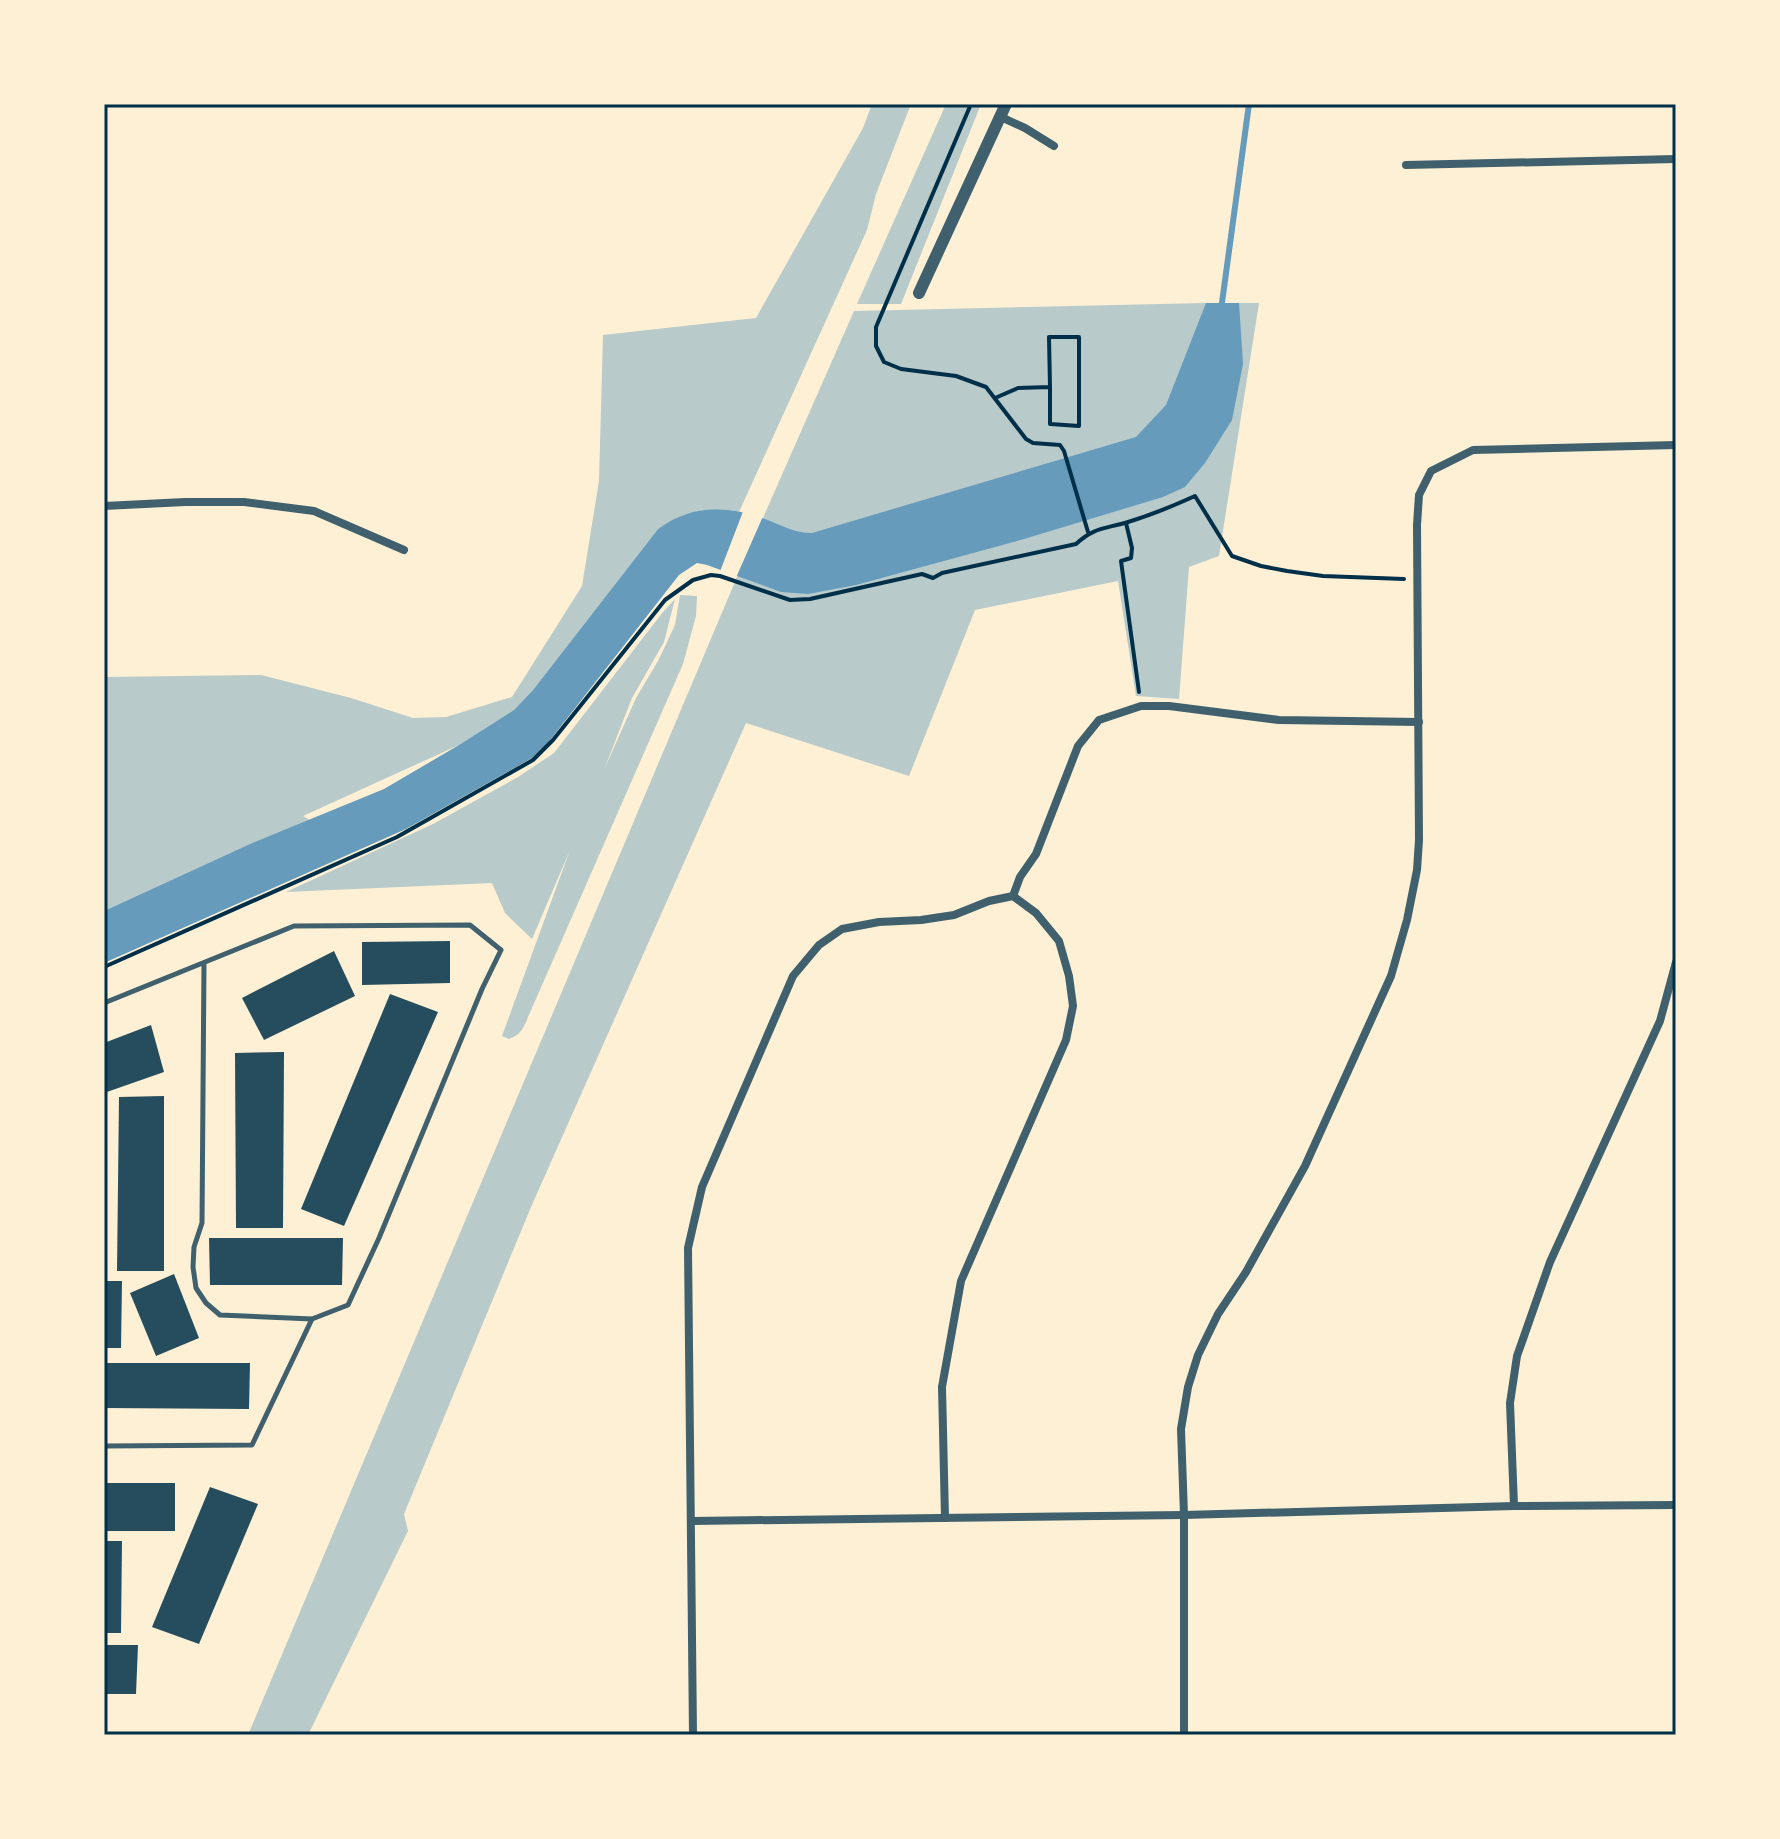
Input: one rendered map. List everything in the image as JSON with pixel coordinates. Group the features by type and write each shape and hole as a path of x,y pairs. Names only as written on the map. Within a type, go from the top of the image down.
{"street":[{"path":"919,293 1003,110 1054,146"},
{"path":"1406,165 1676,159"},
{"path":"1184,1735 1181,1429 1188,1387 1198,1355 1218,1314 1246,1272 1305,1166 1391,976 1417,870 1419,495 1431,471 1473,450 1676,445"},
{"path":"104,506 244,502 314,511 404,550"},
{"path":"1013,896 1020,877 1036,854 1078,746 1099,720 1141,706 1169,706 1279,720 1419,722"},
{"path":"693,1735 688,1248 702,1187 793,976 819,945 842,929 954,915 989,901 1013,896 1036,913 1059,941 1069,976 1073,1006 1066,1040 961,1281 942,1387 945,1518"},
{"path":"1514,1506 1510,1403 1517,1356 1550,1262 1660,1021 1676,962"},
{"path":"692,1521 1676,1505"}],"lane":[{"path":"104,1003 294,926 470,925 501,950 348,1305 312,1319 220,1315 206,1303 196,1288 194,1247 202,1223 204,963"},
{"path":"104,1446 252,1445 312,1319"}],"path":[{"path":"1049,337 1079,337 1079,426 1050,424 1050,387 1049,337"},
{"path":"956,376 986,387 1026,439 1033,443 1060,445 1088,532"},
{"path":"995,398 1018,388 1050,387"},
{"path":"104,967 397,837 533,760 553,740 665,600 693,580 720,576 790,600 810,599 922,574 933,578 942,573 1076,544 1088,532 1126,523 1195,496 1232,556 1261,566 1323,576 1417,580"},
{"path":"1126,523 1132,548 1131,558 1121,561 1141,706"}],"shaded area":[{"path":"872,104 911,104 876,194 867,230 739,512 718,509 697,512 677,518 658,529 533,690 514,710 459,745 303,816 310,820 104,911 104,677 261,675 413,718 446,717 512,697 582,586 599,481 603,335 756,318 863,128"},
{"path":"946,104 981,104 901,304 857,304"},
{"path":"1259,303 1219,556 1189,567 1179,699 1136,696 1118,581 975,610 909,776 746,723 531,1207 404,1514 408,1531 308,1735 248,1735 737,577 854,311"},
{"path":"680,595 697,596 696,616 683,664 525,1024 516,1035 509,1039 502,1036 570,850 532,939 505,913 492,883 286,892 433,824 518,777 554,753 675,599 664,642 632,698 604,770 636,698 675,625"}],"water":[{"path":"1206,303 1239,303 1243,364 1232,420 1205,463 1185,487 1163,497 1024,539 856,585 808,594 781,592 697,563 679,575 547,744 532,758 406,829 104,963 104,911 252,843 384,789 514,710 533,690 658,529 671,521 697,511 723,509 751,514 793,530 812,533 1136,437 1166,405"}],"pier":[{"path":"744,509 764,514 735,580 719,574"}],"building":[{"path":"450,941 450,983 362,985 362,942"},
{"path":"334,951 355,996 264,1040 242,998"},
{"path":"390,994 438,1012 344,1226 301,1209"},
{"path":"151,1025 164,1072 104,1093 104,1043"},
{"path":"284,1052 283,1228 236,1228 235,1053"},
{"path":"164,1096 164,1271 117,1271 119,1097"},
{"path":"209,1238 343,1238 342,1285 210,1285"},
{"path":"174,1274 199,1338 156,1356 130,1293"},
{"path":"104,1281 122,1281 121,1348 104,1348"},
{"path":"104,1363 250,1363 249,1409 104,1408"},
{"path":"104,1483 175,1483 175,1531 104,1531"},
{"path":"210,1487 258,1504 199,1644 152,1627"},
{"path":"104,1541 122,1541 121,1633 104,1633"},
{"path":"104,1645 138,1645 136,1694 104,1694"}],"waterway":[{"path":"1221,310 1249,104"}]}
